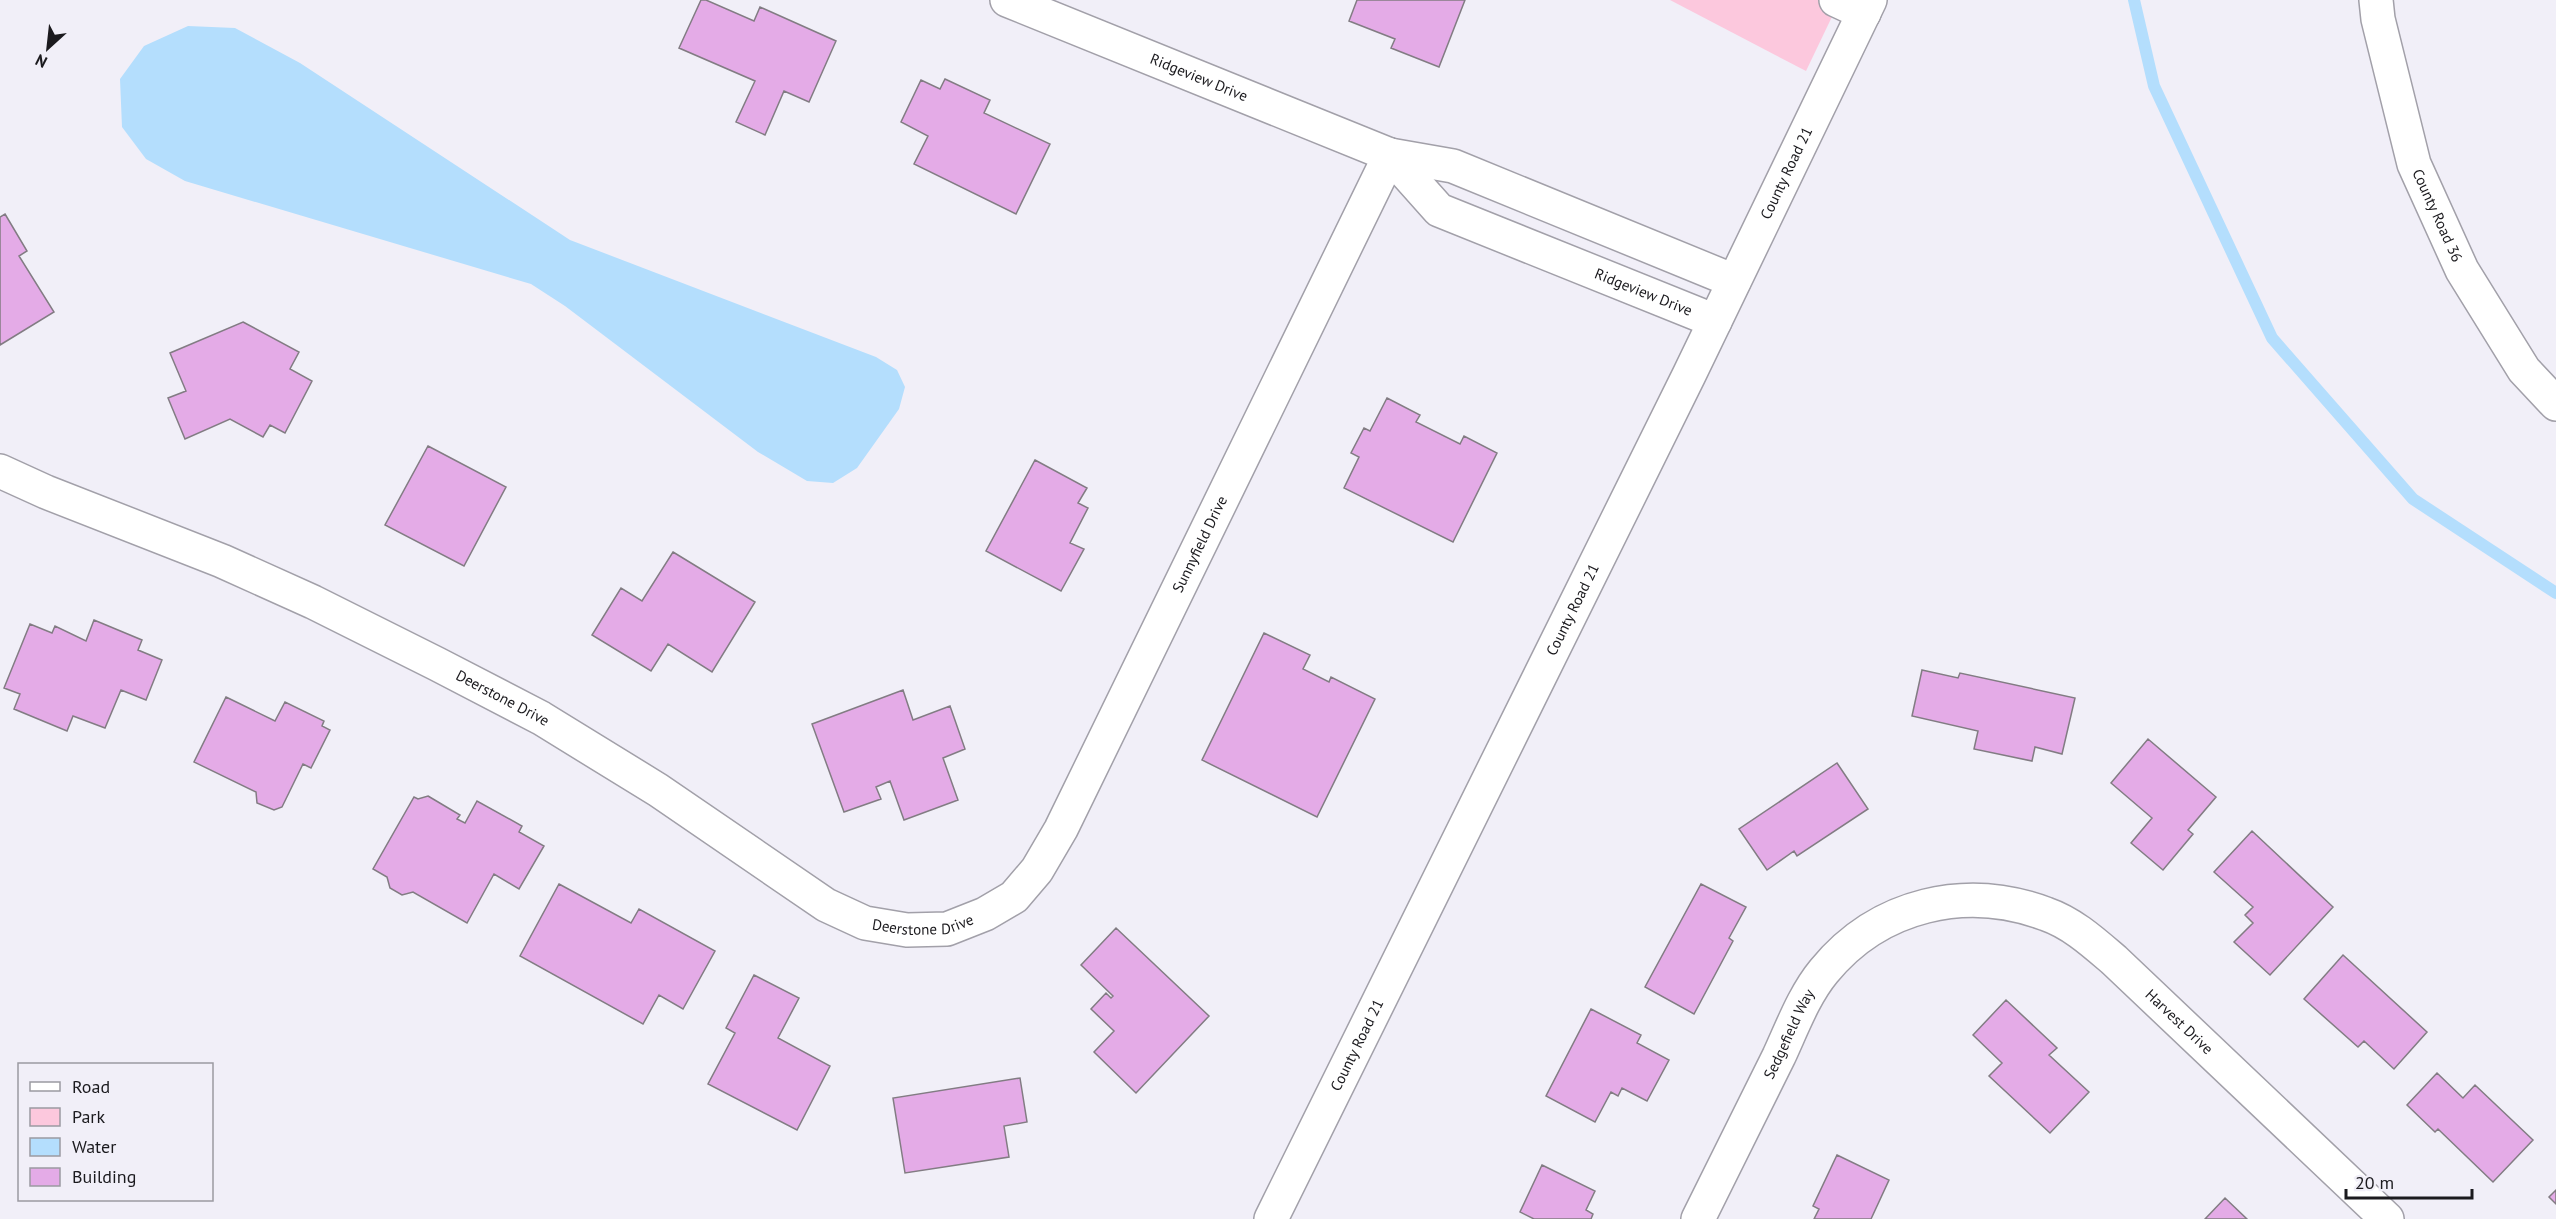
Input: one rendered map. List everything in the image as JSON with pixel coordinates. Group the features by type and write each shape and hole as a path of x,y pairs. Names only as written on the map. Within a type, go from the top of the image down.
{"street":[{"name":"Ridgeview Drive","path":"1007,0 1390,155 1453,166 1734,281"},
{"name":"County Road 36","path":"2376,0 2378,19 2414,164 2462,270 2524,370 2556,404"},
{"name":"County Road 21","path":"1271,1219 1715,321 1857,4"},
{"name":"Ridgeview Drive","path":"1390,155 1439,210 1715,321"},
{"name":"Sunnyfield Drive","path":"985,914 1014,897 1037,870 1062,829 1390,155"},
{"name":"Deerstone Drive","path":"0,471 46,492 222,561 313,602 541,718 658,790 826,905 865,923 906,930 947,929 985,914"},
{"name":"Harvest Drive","path":"1935,902 1979,899 2014,904 2048,914 2079,931 2114,960 2387,1219"},
{"name":"Sedgefield Way","path":"1698,1219 1802,1008 1823,972 1850,945 1875,927 1902,913 1935,902"}],"green space":[{"path":"1670,0 1840,0 1806,71"}],"water":[{"path":"188,26 235,28 300,63 570,240 876,357 897,370 905,387 899,409 857,468 833,483 807,481 758,452 565,306 531,284 185,181 146,159 122,127 120,79 144,46"}],"building":[{"path":"701,0 706,0 754,21 760,7 836,41 809,102 784,91 765,135 736,122 755,81 679,48"},
{"path":"1357,0 1465,0 1439,67 1391,48 1395,39 1349,21"},
{"path":"945,79 990,100 984,113 1050,144 1016,214 914,164 928,136 901,122 921,80 940,89"},
{"path":"5,214 27,251 19,256 54,312 0,345 0,217"},
{"path":"243,322 299,352 290,369 312,381 285,433 270,425 263,437 230,419 185,439 168,398 186,391 170,353"},
{"path":"1387,398 1420,415 1416,422 1460,444 1464,436 1497,453 1453,542 1344,488 1359,457 1351,453 1364,428 1370,431"},
{"path":"428,446 506,487 464,566 385,525"},
{"path":"1035,460 1087,488 1078,503 1088,508 1070,543 1084,549 1061,591 986,551"},
{"path":"673,552 755,602 712,672 668,644 651,671 592,635 621,588 642,601"},
{"path":"94,620 142,640 138,650 162,660 146,700 121,690 105,728 73,716 67,731 14,709 20,694 4,688 30,624 52,633 55,626 86,641"},
{"path":"1264,633 1310,655 1303,669 1329,682 1331,677 1375,699 1317,817 1202,760"},
{"path":"1922,670 1958,678 1960,673 2075,698 2062,754 2035,747 2032,761 1974,749 1978,731 1912,716"},
{"path":"903,690 913,720 950,706 965,749 943,758 958,800 904,820 890,781 876,787 881,799 844,812 812,724"},
{"path":"226,697 275,721 285,702 324,721 322,726 330,730 311,768 303,764 282,807 274,810 257,803 256,792 194,762"},
{"path":"2148,739 2216,797 2188,830 2193,834 2163,870 2131,843 2152,818 2111,783"},
{"path":"1837,763 1868,809 1797,856 1794,851 1767,870 1739,829"},
{"path":"428,796 460,815 457,819 465,823 477,801 522,826 519,832 544,846 519,889 494,874 467,923 413,892 402,895 390,888 387,877 373,869 414,797 418,799"},
{"path":"2252,831 2333,907 2270,975 2234,942 2253,923 2245,915 2253,907 2214,872"},
{"path":"559,884 631,923 639,909 715,951 683,1009 659,995 643,1024 520,956"},
{"path":"1701,884 1746,907 1729,938 1733,941 1694,1014 1645,987"},
{"path":"1116,928 1209,1016 1136,1093 1094,1052 1114,1031 1091,1009 1106,993 1111,998 1113,996 1081,965"},
{"path":"2343,955 2427,1032 2394,1069 2364,1041 2358,1047 2304,999"},
{"path":"754,975 799,998 778,1038 830,1066 797,1130 708,1084 735,1033 726,1028"},
{"path":"2006,1000 2057,1048 2049,1055 2089,1092 2050,1133 1989,1076 2002,1063 1973,1035"},
{"path":"1591,1009 1641,1035 1637,1043 1669,1060 1647,1101 1622,1088 1618,1096 1611,1092 1595,1122 1546,1096"},
{"path":"2437,1073 2463,1098 2475,1085 2533,1140 2493,1182 2438,1129 2435,1132 2407,1105"},
{"path":"1020,1078 1027,1122 1004,1126 1009,1157 905,1173 893,1098"},
{"path":"1837,1155 1889,1180 1871,1219 1814,1219 1819,1209 1813,1206"},
{"path":"1542,1165 1595,1191 1586,1210 1593,1214 1591,1219 1534,1219 1520,1212"},
{"path":"2556,1190 2556,1204 2549,1197"},
{"path":"2225,1198 2247,1219 2205,1219"}],"waterway":[{"path":"2134,0 2154,86 2272,338 2413,499 2556,593"}]}
